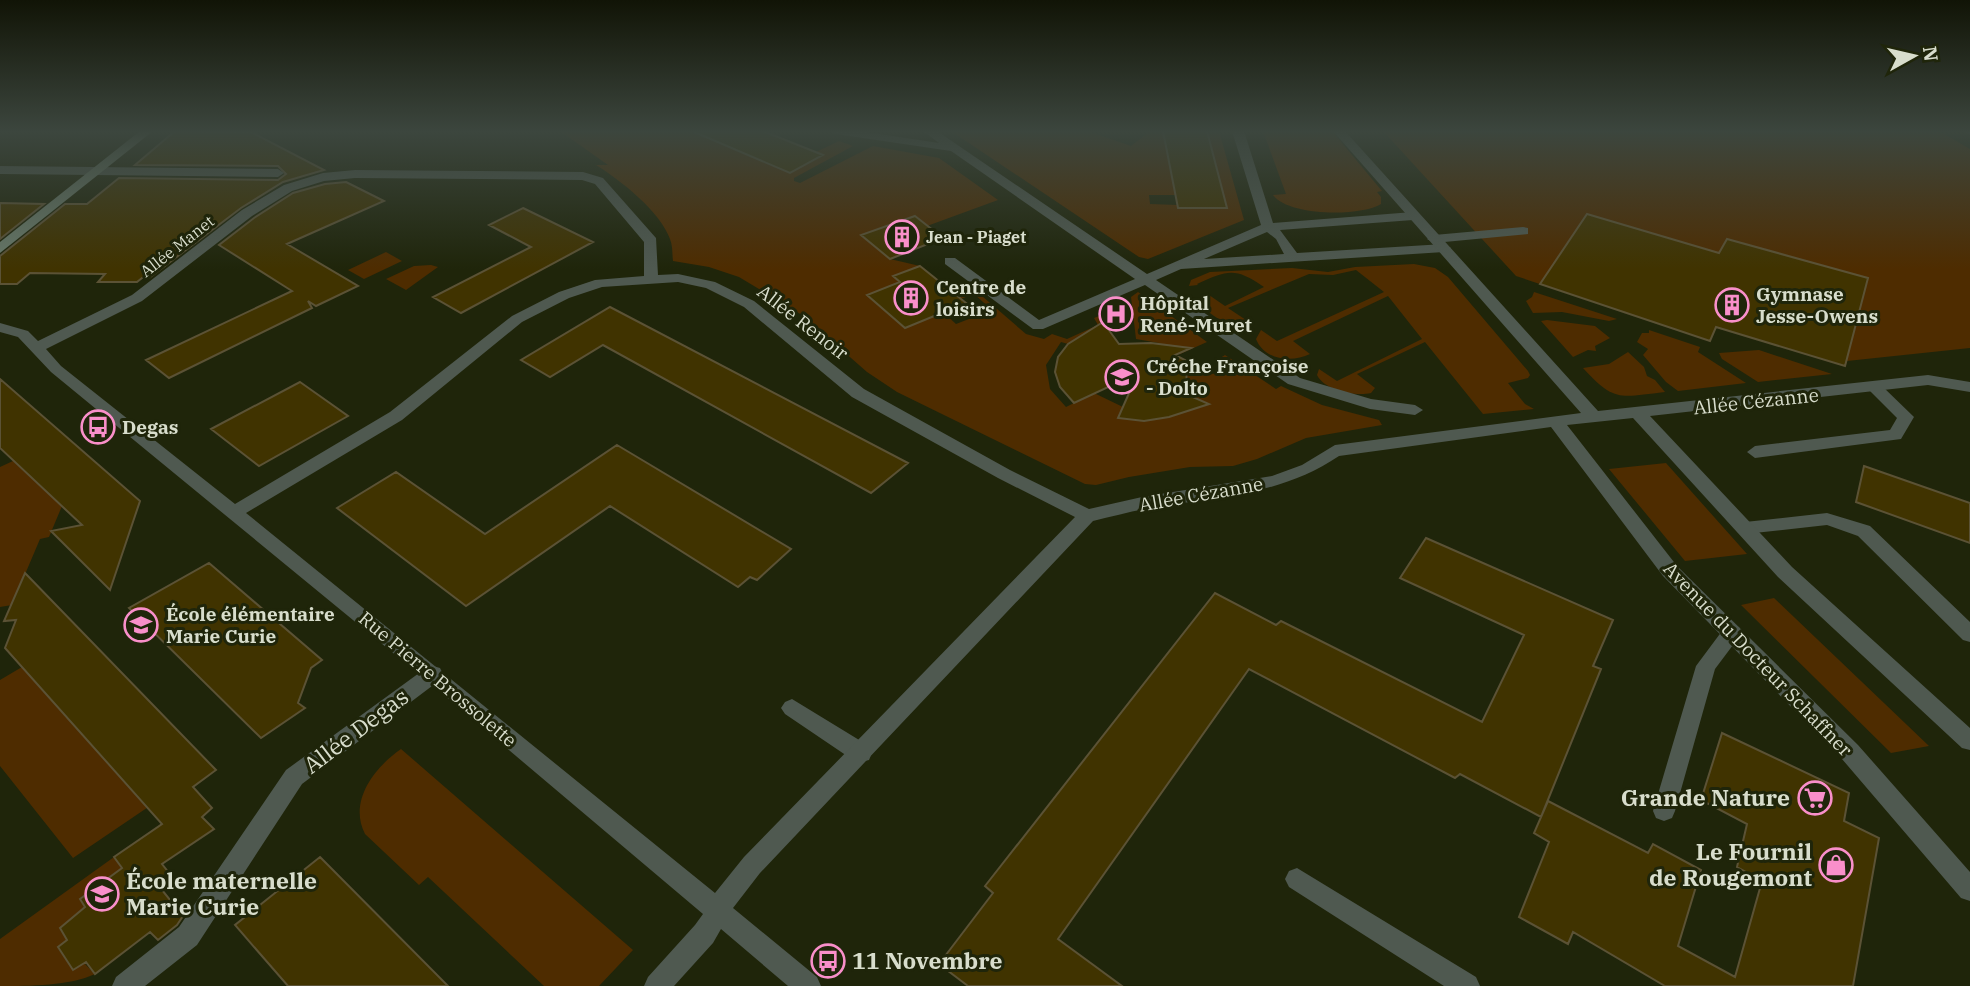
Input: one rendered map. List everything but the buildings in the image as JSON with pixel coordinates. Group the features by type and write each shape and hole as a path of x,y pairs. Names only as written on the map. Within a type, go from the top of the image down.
{"street":[{"path":"0,249 90,177"},
{"name":"Allée Manet","path":"37,348 137,298 247,214 288,188 323,177"},
{"name":"Allée Manet","path":"586,177 599,181 651,241 652,278"},
{"path":"996,177 1294,381 1370,404 1415,410"},
{"path":"1252,177 1268,227 1281,237 1293,258"},
{"path":"1379,177 1594,417"},
{"path":"950,261 1038,327 1268,227 1413,216"},
{"path":"1179,265 1293,258 1439,243 1523,231"},
{"name":"Allée Renoir","path":"235,512 396,416 517,318 564,295 600,284 678,278 710,285 749,304 858,393 1004,474 1087,516"},
{"name":"Rue Pierre Brossolette","path":"0,327 23,334 56,369 433,674 808,986"},
{"name":"Allée Cézanne","path":"1087,516 1142,503 1276,481 1308,469 1335,451 1555,421 1875,388 1928,380 1970,387"},
{"path":"1755,452 1895,435 1906,417 1875,388"},
{"path":"1638,413 1785,572 1970,741"},
{"name":"Avenue du Docteur Schaffner","path":"1555,421 1670,571 1850,752 1970,890"},
{"path":"657,986 704,934 733,888 752,865 1087,516"},
{"path":"1745,528 1828,519 1864,531 1970,634"},
{"path":"1664,811 1706,666 1732,633"},
{"name":"Allée Degas","path":"125,986 188,936 294,777 433,674"},
{"path":"792,708 861,753"},
{"path":"1297,879 1467,986"}],"shaded area":[{"path":"613,177 796,177 794,181 800,183 812,177 966,177 998,200 927,226 862,235 890,259 920,266 894,276 900,282 868,295 905,328 943,312 956,324 992,310 974,294 955,301 944,292 968,284 1026,334 1044,339 1052,334 1067,339 1098,325 1094,318 1099,316 1107,327 1086,333 1068,344 1061,342 1046,365 1050,389 1066,407 1094,393 1123,407 1119,417 1152,419 1182,412 1201,401 1181,391 1187,373 1222,374 1217,360 1225,355 1276,389 1281,386 1322,405 1379,420 1382,425 1306,438 1233,466 1190,467 1096,485 1085,484 897,392 867,372 802,315 739,277 709,267 673,261 672,247 665,228 649,207"},
{"path":"1020,177 1172,177 1176,195 1149,195 1150,204 1178,205 1179,208 1227,208 1219,177 1232,177 1244,220 1148,259 1139,257"},
{"path":"1280,177 1370,177 1382,191 1377,192 1381,197 1381,204 1342,212 1308,211 1281,202 1273,195 1286,194"},
{"path":"1425,177 1970,177 1970,348 1847,361 1845,366 1716,327 1710,341 1516,276"},
{"path":"386,252 402,261 364,279 348,270"},
{"path":"1414,264 1435,268 1448,277 1528,371 1528,378 1508,383 1525,404 1534,409 1483,414 1425,342 1357,374 1375,388 1371,393 1349,393 1326,385 1317,375 1319,369 1337,381 1422,339 1388,296 1293,341 1310,354 1303,357 1279,358 1260,346 1256,339 1261,330 1277,341 1384,292 1356,270 1333,275 1309,274 1228,308 1246,320 1240,321 1217,318 1203,305 1204,299 1209,295 1225,306 1264,287 1246,276 1231,273 1189,286 1191,280 1210,272 1292,268 1328,272 1355,267"},
{"path":"414,266 438,267 406,290 386,279"},
{"path":"1138,292 1207,342 1180,354 1159,343 1136,339 1131,297"},
{"path":"1534,292 1617,319 1609,321 1562,312 1533,313 1526,301"},
{"path":"1541,321 1595,326 1610,338 1595,346 1596,351 1588,350 1573,357"},
{"path":"1649,330 1700,347 1698,352 1746,383 1678,391 1666,382 1643,355 1648,349 1637,342 1642,333 1649,333"},
{"path":"1759,350 1832,374 1758,382 1722,359 1719,353"},
{"path":"1628,352 1644,367 1647,376 1655,380 1665,392 1619,395 1603,387 1583,368 1609,364"},
{"path":"13,461 62,506 49,537 40,539 12,605 0,607 0,467"},
{"path":"1666,463 1747,554 1685,561 1609,469"},
{"path":"1774,598 1929,746 1891,753 1741,605"},
{"path":"22,667 163,797 73,858 0,766 0,680"},
{"path":"401,749 633,950 599,986 544,986 428,877 419,885 365,834 361,822 362,797 382,765"},
{"path":"114,857 122,868 80,898 85,907 60,928 67,940 58,948 73,970 84,963 95,974 62,983 0,986 0,939"}],"place":[{"name":"Jean - Piaget","path":"902,237"},
{"name":"Centre de loisirs","path":"911,298"},
{"name":"Gymnase Jesse-Owens","path":"1732,305"},
{"name":"Hôpital René-Muret","path":"1116,314"},
{"name":"Créche Françoise - Dolto","path":"1122,377"},
{"name":"Degas","path":"98,427"},
{"name":"École élémentaire Marie Curie","path":"141,625"},
{"name":"Grande Nature","path":"1815,798"},
{"name":"Le Fournil de Rougemont","path":"1836,865"},
{"name":"École maternelle Marie Curie","path":"102,894"},
{"name":"11 Novembre","path":"828,961"}]}
